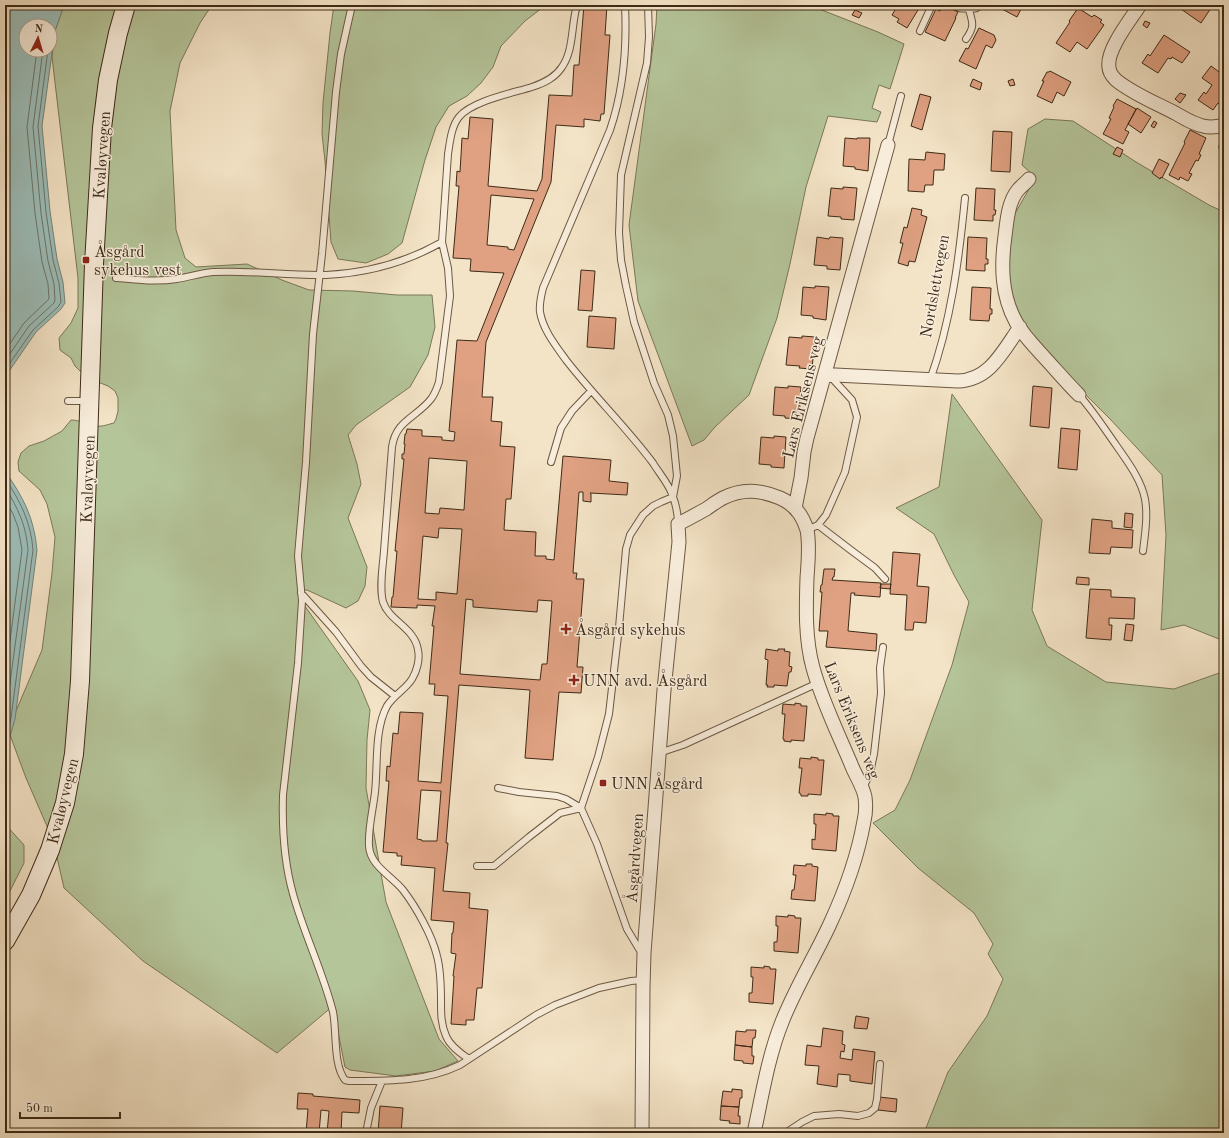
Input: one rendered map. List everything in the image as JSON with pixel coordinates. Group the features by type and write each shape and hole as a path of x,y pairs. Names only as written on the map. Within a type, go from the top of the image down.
{"street":[{"name":"Kvaløyvegen","path":"5,941 31,895 50,850 65,802 74,754 80,681 94,264 103,120 110,67 126,5"},
{"path":"961,5 975,5"},
{"path":"1140,5 1117,40 1108,66 1110,72 1118,81 1140,95 1189,121 1209,127 1218,127 1224,124"},
{"name":"Lars Eriksens veg","path":"755,1133 767,1074 781,1024 842,896 860,842 866,813 865,796 863,790 839,736 813,668 808,628 808,547 812,528 795,508 804,452 827,376 862,235 888,145"},
{"path":"1029,179 1018,190 1012,199 1003,256 1003,283 1010,310 1020,327 1035,348 1079,395"},
{"path":"827,376 966,381 986,372 994,364 1020,327"},
{"path":"678,524 724,498 741,492 756,491 767,493 786,500 795,508"},
{"name":"Åsgårdvegen","path":"642,1133 644,953 664,690 679,542 678,524"}],"lane":[{"path":"352,5 341,54 336,92 320,275 313,334 306,462 298,556 301,593 298,664 283,795 282,816 288,875 331,1007 336,1030 339,1070 345,1080 349,1082 397,1081 435,1075 447,1071 469,1059 536,1015 555,1006 599,988 643,980"},
{"path":"469,1059 453,1046 446,1036 442,1026 440,967 437,953 430,937 411,901 402,889 373,860 370,852 379,735 382,720 387,706 412,680 418,661 418,649 413,639 406,628 390,614 382,599 392,447 398,428 428,402 434,395 439,382 450,296 448,268 442,242 446,177 450,140 454,127 465,111 474,106 535,86 556,76 563,66 568,52 576,5"},
{"path":"625,5 626,23 624,66 615,115 610,130 550,268 540,301 540,313 544,326 550,337 590,390 639,445 661,475 672,493 678,510 678,524"},
{"path":"648,5 649,37 646,63 621,175 619,233 625,280 634,322 652,378 668,415 673,436 677,476 673,497"},
{"path":"920,31 932,5"},
{"path":"966,39 973,30 973,24 968,6"},
{"path":"888,145 901,96"},
{"name":"Nordslettvegen","path":"930,380 937,360 946,324 960,242 965,198"},
{"path":"116,278 152,281 176,279 212,272 320,275 340,273 382,267 410,258 442,242"},
{"path":"827,376 852,400 857,416 845,472 826,515 812,528 852,551 875,568 885,579"},
{"path":"551,462 561,428 572,411 590,390"},
{"path":"1079,395 1093,412 1128,463 1143,491 1146,505 1143,551"},
{"path":"68,401 90,401"},
{"path":"581,808 598,757 609,714 626,549 630,535 643,515 653,506 673,497"},
{"path":"301,593 336,632 371,677 395,696"},
{"path":"863,790 870,773 874,754 881,693 880,668 882,647"},
{"path":"659,753 683,745 818,683"},
{"path":"498,788 566,798 581,808 595,838 627,929 639,949 644,953"},
{"path":"477,866 494,866 560,813 581,808"},
{"path":"783,1133 814,1116 839,1114 858,1116 869,1113 875,1108 880,1064"},
{"path":"366,1133 371,1108 382,1081"}],"green space":[{"path":"64,5 212,5 200,23 180,63 170,111 176,230 185,258 196,267 247,264 282,280 309,290 353,291 397,295 432,295 435,327 428,355 410,387 356,425 348,435 357,464 361,484 348,518 367,567 365,586 358,601 346,608 307,590 300,591 302,602 358,681 370,710 367,740 366,788 386,902 439,1039 458,1061 435,1071 396,1076 350,1070 345,1067 333,1006 277,1053 143,961 64,888 53,840 26,778 10,735 16,711 42,650 55,537 47,504 40,490 19,471 18,462 21,453 29,446 44,441 62,431 71,420 99,426 114,423 118,411 118,398 115,391 108,386 93,380 80,371 75,366 71,358 60,350 59,338 71,323 78,308 78,278 52,58 58,58 58,22"},
{"path":"334,5 546,5 525,21 501,46 493,67 481,83 467,96 449,106 436,127 425,160 402,243 388,254 366,263 338,259 331,242 322,134 323,103"},
{"path":"657,5 809,5 878,32 904,44 890,89 879,85 872,108 881,112 877,122 828,116 806,187 777,318 749,395 715,427 704,440 692,446 638,301 629,225 656,24"},
{"path":"1045,119 1073,121 1136,162 1209,205 1224,212 1224,641 1184,625 1161,630 1166,535 1162,475 1111,420 1056,365 1024,327 1012,302 1007,279 1013,217 1029,189 1032,174 1022,165 1028,129"},
{"path":"952,394 1042,520 1032,610 1047,646 1106,682 1174,689 1222,672 1224,650 1224,1133 924,1133 948,1072 987,1016 1003,979 988,954 993,944 974,913 918,868 873,823 895,810 910,780 952,665 969,602 934,534 896,508 939,487"},
{"path":"5,824 24,845 24,863 5,901"}],"water":[{"path":"5,5 64,5 58,22 58,18 18,18 18,58 51,58 42,126 50,211 57,259 63,282 65,303 61,309 36,332 5,377"},
{"path":"5,471 27,508 36,538 37,550 15,719 5,754"}],"building":[{"path":"584,5 607,5 605,35 610,35 604,114 601,114 600,121 584,119 584,127 556,125 551,182 486,342 482,397 493,397 491,421 502,422 500,446 515,447 511,499 506,499 504,530 536,532 535,556 546,556 546,559 554,560 563,456 611,460 609,481 628,483 627,495 590,493 591,502 583,501 583,492 579,492 573,573 577,573 576,579 584,579 577,667 583,667 581,693 559,692 553,760 525,758 530,690 459,685 446,843 448,843 443,891 470,893 469,908 488,910 482,988 477,988 474,1020 466,1020 466,1025 451,1024 453,976 456,954 451,953 454,922 431,920 435,868 401,865 402,856 397,856 397,853 383,852 389,781 386,781 387,766 390,767 393,733 398,734 400,712 423,713 418,781 441,783 448,696 434,695 435,684 429,684 434,626 432,626 435,606 417,605 417,608 391,607 404,459 402,459 402,454 404,454 405,434 407,429 422,430 422,436 442,437 442,440 454,441 455,432 449,431 457,340 477,341 504,273 470,271 471,259 453,258 459,186 456,186 457,171 460,172 462,138 468,139 470,117 493,119 488,186 537,191 542,179 549,95 572,96 574,65 579,65","holes":["491,195 534,199 514,250 508,249 508,247 487,245","429,458 467,461 464,510 440,508 439,514 425,513","439,528 462,529 457,594 436,592 436,600 418,599 423,536 438,538","466,599 473,600 473,607 537,612 538,600 552,601 547,664 542,664 540,680 460,674","421,790 441,791 437,841 417,839"]},
{"path":"898,5 921,5 907,28 897,22 899,19 892,15"},
{"path":"943,5 958,12 945,41 925,32 936,9 940,11"},
{"path":"1004,5 1023,5 1017,17 1002,9"},
{"path":"1184,5 1213,5 1201,23 1181,9"},
{"path":"1078,8 1092,17 1094,15 1102,20 1100,22 1104,25 1087,49 1077,42 1070,52 1056,43"},
{"path":"855,10 862,13 859,18 852,15"},
{"path":"1145,21 1150,23 1147,28 1143,25"},
{"path":"979,28 994,35 996,40 992,48 986,45 976,69 959,61 966,48 968,49"},
{"path":"1164,35 1190,52 1182,63 1172,57 1171,59 1168,58 1158,73 1142,63 1148,54 1150,56"},
{"path":"1211,66 1224,77 1224,99 1221,105 1218,103 1213,110 1198,100 1204,92 1206,94 1212,85 1202,78"},
{"path":"1050,71 1071,82 1064,96 1057,92 1052,103 1037,96 1044,81 1042,81 1047,72"},
{"path":"973,79 982,83 980,90 970,86"},
{"path":"1013,79 1015,85 1010,86 1008,81"},
{"path":"1180,93 1186,95 1180,103 1175,99"},
{"path":"920,94 931,97 922,130 911,126"},
{"path":"1117,99 1136,109 1125,130 1129,132 1123,144 1103,134 1111,119 1109,118"},
{"path":"1137,108 1151,117 1141,133 1128,124"},
{"path":"1154,121 1157,123 1154,128 1151,126"},
{"path":"1190,130 1206,138 1199,154 1201,155 1198,161 1196,160 1189,173 1192,174 1188,181 1180,177 1179,180 1169,175"},
{"path":"993,131 1012,132 1010,172 991,171"},
{"path":"845,138 870,138 868,171 855,169 855,167 843,166"},
{"path":"1219,145 1221,145 1221,148 1224,148 1224,160 1221,160 1221,149 1219,149"},
{"path":"1117,147 1123,150 1120,157 1113,154"},
{"path":"926,152 945,154 944,170 934,170 933,185 925,185 924,192 908,191 909,159 925,160"},
{"path":"1159,159 1169,164 1162,178 1161,177 1160,179 1152,173"},
{"path":"843,187 857,188 854,220 828,216 831,188 843,189"},
{"path":"976,188 995,189 994,210 996,210 995,215 993,215 993,221 974,220"},
{"path":"912,208 922,210 921,215 927,217 915,262 909,261 908,266 898,263 903,243 900,243 904,227 907,228"},
{"path":"817,237 829,239 830,237 843,238 840,270 827,269 827,266 814,265"},
{"path":"968,237 987,238 986,259 988,259 988,264 985,264 985,271 966,270"},
{"path":"581,270 595,271 592,311 578,310"},
{"path":"815,286 829,287 826,320 813,318 813,316 801,315 803,287 815,288"},
{"path":"972,287 991,288 990,309 992,309 992,314 990,314 989,321 970,320"},
{"path":"589,316 616,318 614,349 587,347"},
{"path":"802,336 815,337 812,369 786,365 789,337 802,338"},
{"path":"788,386 801,387 798,419 773,415 775,387 788,388"},
{"path":"1033,386 1052,388 1049,428 1030,426"},
{"path":"1061,428 1080,430 1077,470 1058,468"},
{"path":"774,436 786,437 784,468 759,464 761,437 774,438"},
{"path":"1125,513 1133,514 1132,528 1124,527"},
{"path":"1092,519 1112,521 1112,528 1133,530 1132,548 1111,547 1110,554 1089,553"},
{"path":"893,552 920,554 917,586 929,587 926,623 914,622 913,630 905,630 907,595 890,594"},
{"path":"824,569 835,569 832,580 881,583 880,597 854,595 855,593 851,593 848,631 877,634 876,651 826,647 828,631 819,631 822,592 820,592"},
{"path":"1077,577 1089,578 1089,585 1076,584"},
{"path":"881,584 891,584 890,589 880,588"},
{"path":"1090,589 1111,590 1111,597 1135,598 1134,619 1109,618 1109,625 1112,625 1111,640 1086,638"},
{"path":"1126,624 1134,625 1132,641 1124,640"},
{"path":"766,649 778,651 778,649 785,649 784,651 790,652 789,666 792,667 791,672 789,672 787,686 774,685 774,687 767,687 768,660 765,659"},
{"path":"795,703 801,704 801,706 807,706 804,741 784,741 785,714 782,714 783,704 795,705"},
{"path":"811,757 818,758 818,760 824,760 821,795 808,794 808,796 801,796 799,793 802,768 799,768 800,758 811,759"},
{"path":"826,813 833,814 833,816 839,816 836,851 812,849 812,839 815,840 816,824 814,824 814,814 826,815"},
{"path":"806,864 812,864 812,866 818,867 815,901 791,899 796,875 793,875 794,865 806,866"},
{"path":"788,915 795,916 795,918 801,918 798,953 774,951 774,942 777,942 778,926 776,926 776,916 788,917"},
{"path":"764,966 770,967 770,969 776,969 773,1004 749,1002 749,993 752,993 753,977 751,977 751,967 764,968"},
{"path":"856,1016 869,1018 867,1029 854,1028"},
{"path":"823,1028 843,1031 842,1044 845,1045 844,1052 841,1051 840,1058 852,1060 853,1049 875,1052 872,1084 850,1081 850,1075 838,1074 837,1087 817,1084 819,1066 805,1065 807,1045 821,1047"},
{"path":"746,1030 756,1030 752,1047 735,1045 736,1031 746,1032"},
{"path":"735,1045 752,1047 752,1056 754,1056 753,1064 734,1060"},
{"path":"732,1089 742,1090 742,1098 740,1098 739,1107 721,1106 723,1091 732,1092"},
{"path":"298,1093 313,1094 313,1096 360,1100 359,1113 342,1112 341,1133 327,1133 329,1111 321,1110 319,1133 306,1133 308,1109 297,1109"},
{"path":"879,1097 897,1099 896,1112 878,1110"},
{"path":"380,1106 403,1108 401,1133 378,1133"},
{"path":"721,1106 739,1107 738,1116 740,1116 740,1124 720,1120"}],"place":[{"name":"Åsgård sykehus vest","path":"86,260"},
{"name":"Åsgård sykehus","path":"566,629"},
{"name":"UNN avd. Åsgård","path":"574,680"},
{"name":"UNN Åsgård","path":"603,783"}]}
